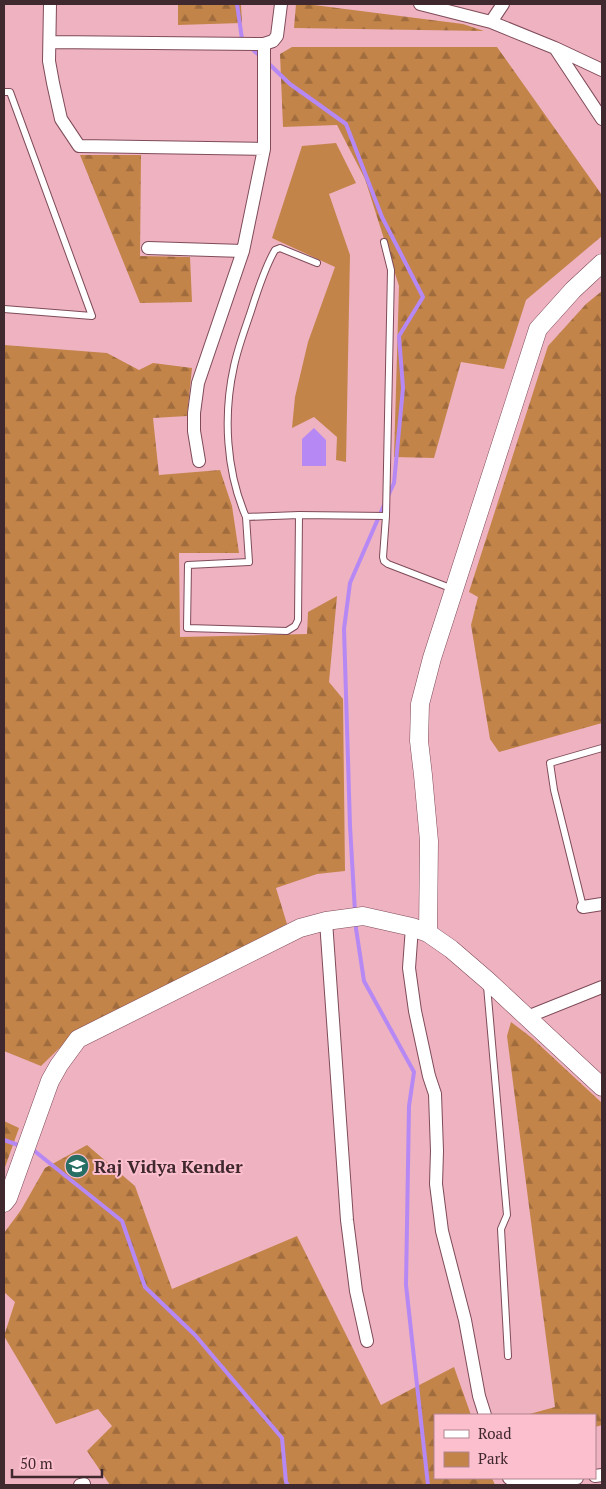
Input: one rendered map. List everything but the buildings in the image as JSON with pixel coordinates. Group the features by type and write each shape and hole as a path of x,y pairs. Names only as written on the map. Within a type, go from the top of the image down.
{"street":[{"path":"50,4 49,61 53,83 62,119 79,146 264,149"},
{"path":"50,42 264,44 273,41 277,36 281,4"},
{"path":"420,4 491,22 555,48 602,70"},
{"path":"491,22 503,4"},
{"path":"199,461 194,431 198,383 243,251 264,149 264,44"},
{"path":"555,48 602,118"},
{"path":"148,248 243,251"},
{"path":"485,1414 479,1396 465,1320 442,1231 436,1184 435,1094 429,1076 415,1010 409,968 420,930 429,841 424,775 419,741 420,704 432,658 538,329 573,290 602,263"},
{"path":"582,907 602,904"},
{"path":"4,1203 8,1198 50,1081 78,1039 300,928 326,921 363,916 420,930 451,949 602,1087"},
{"path":"326,921 347,1220 356,1291 367,1341"},
{"path":"527,1017 602,987"},
{"path":"510,1479 517,1482 527,1482 564,1479"}],"lane":[{"path":"4,92 10,92 92,316 4,309"},
{"path":"384,242 391,270 386,516 383,557 384,561 388,564 454,589"},
{"path":"300,515 298,620 295,626 287,631 187,628 188,564 249,562 246,517 232,472 228,433 230,394 234,367 240,342 255,299 275,250 280,248 317,263"},
{"path":"246,517 300,515 386,516"},
{"path":"582,907 554,790 550,763 602,748"},
{"path":"486,980 507,1215 501,1228 508,1356"}],"green space":[{"path":"178,4 241,4 242,23 178,25"},
{"path":"296,4 463,24 484,31 294,28"},
{"path":"292,47 497,47 602,195 602,236 526,300 504,369 461,362 434,458 394,457 399,286 365,179 337,125 283,127 280,54"},
{"path":"336,143 356,183 329,194 350,255 346,462 336,460 337,437 314,417 292,428 295,397 308,342 335,267 272,238 302,146"},
{"path":"80,155 141,155 140,256 190,257 192,302 140,303"},
{"path":"602,291 602,723 499,752 490,739 471,625 478,597 469,592 548,346 586,304"},
{"path":"4,345 107,353 139,370 153,363 192,368 187,416 153,418 159,475 220,470 232,506 239,553 179,553 180,637 307,634 308,612 337,596 329,682 343,699 345,871 317,874 276,888 287,924 76,1032 41,1066 4,1051"},
{"path":"511,1022 532,1038 602,1103 602,1425 596,1427 596,1414 530,1414 555,1407 507,1036"},
{"path":"4,1121 19,1128 4,1170"},
{"path":"87,1145 135,1186 172,1289 297,1236 381,1405 454,1367 471,1414 434,1414 434,1479 492,1479 495,1485 110,1485 87,1451 112,1426 98,1409 56,1424 4,1336 15,1302 4,1292 4,1233 21,1210 45,1168"}],"shaded area":[{"path":"314,428 326,440 326,466 302,466 302,439"}],"waterway":[{"path":"237,4 243,41"},
{"path":"250,47 261,57"},
{"path":"267,62 290,84 346,124 382,217 423,297 399,336 403,388 394,483 388,496"},
{"path":"355,912 350,826 344,629 350,583 384,505"},
{"path":"355,922 364,981 414,1072 409,1106 406,1285 428,1485"},
{"path":"4,1140 21,1146"},
{"path":"32,1149 122,1221 145,1287 195,1335 282,1438 286,1482 288,1485"}],"place":[{"name":"Raj Vidya Kender","path":"77,1166"}]}
